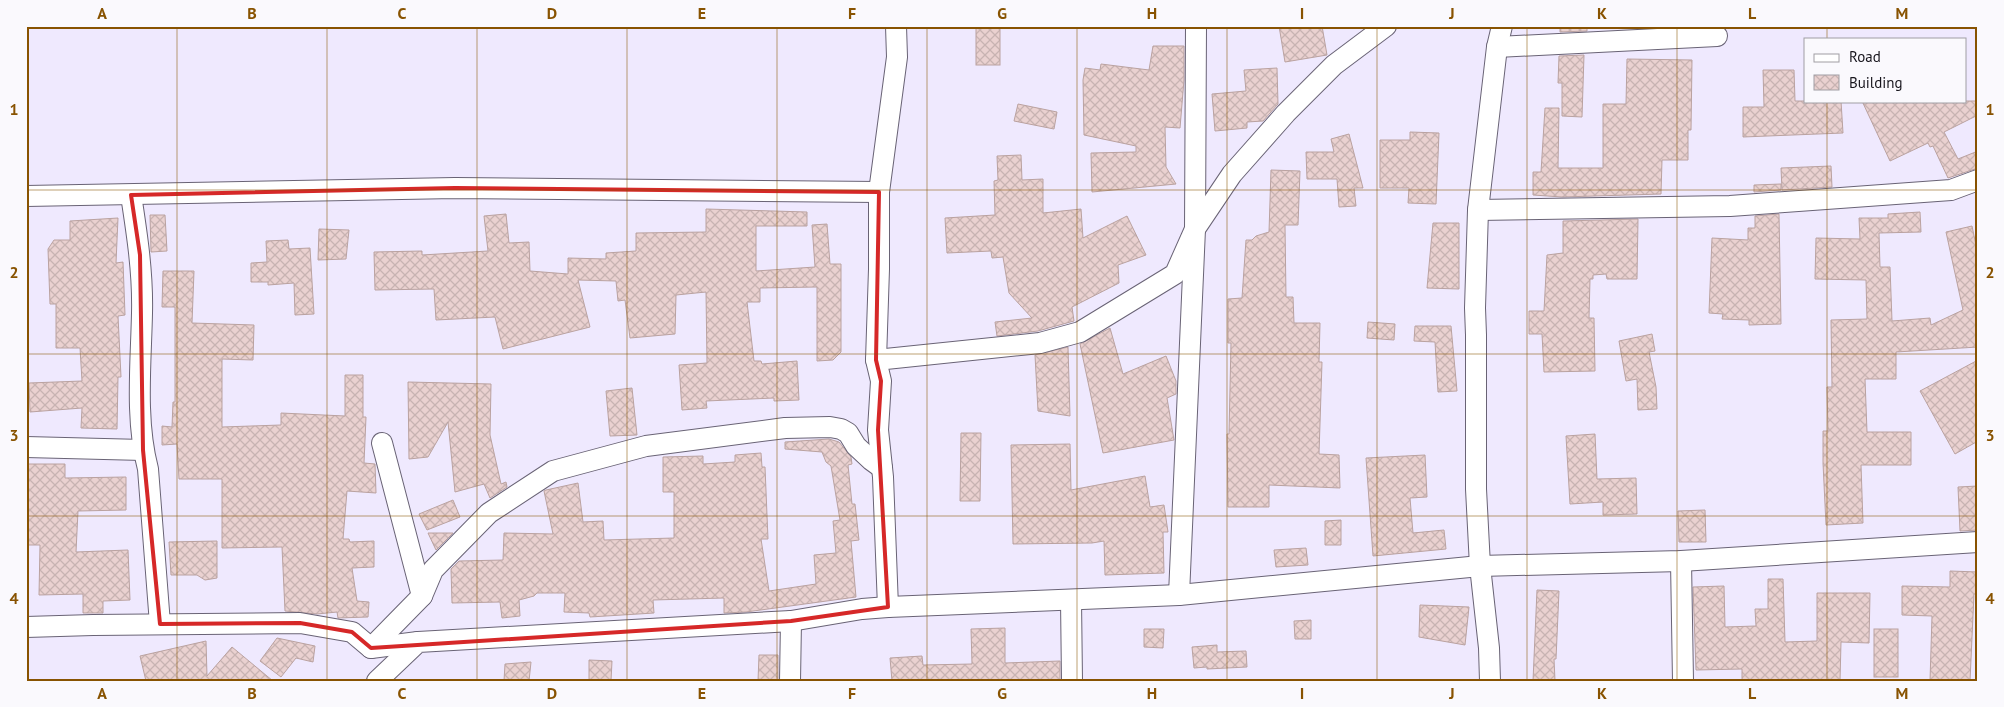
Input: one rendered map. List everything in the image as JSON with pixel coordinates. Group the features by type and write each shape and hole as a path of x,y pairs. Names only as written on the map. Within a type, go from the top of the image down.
{"street":[{"path":"888,607 882,468 878,430 881,381 876,360 880,269 879,192 897,57 896,26"},
{"path":"1179,595 1195,229 1196,26"},
{"path":"876,360 1040,343 1080,332 1175,274 1195,229 1232,174 1286,113 1334,65 1386,26"},
{"path":"1490,681 1490,648 1480,566 1476,490 1476,345 1474,308 1478,210 1497,47 1502,26"},
{"path":"1497,47 1717,36"},
{"path":"1478,210 1730,206 1951,190 1978,180"},
{"path":"26,196 455,188 879,192"},
{"path":"131,195 140,255 142,312 140,366 143,450 148,469 160,624"},
{"path":"372,648 422,596 433,570 489,513 553,471 646,446 785,428 830,427 841,429 848,433 856,446 870,460 882,468"},
{"path":"382,443 422,596"},
{"path":"26,447 143,450"},
{"path":"26,627 300,623 352,632 372,648 418,642 791,621 862,609 888,607 1179,595 1480,566 1681,560 1978,542"},
{"path":"1681,560 1683,681"},
{"path":"1071,600 1072,681"},
{"path":"790,681 791,621"},
{"path":"377,681 418,642"}],"highlighted area":[{"path":"455,188 879,192 876,360 881,381 878,430 888,607 791,621 371,648 352,632 300,623 160,624 143,450 140,255 131,195"}],"building":[{"path":"976,26 1000,26 1000,65 976,65"},
{"path":"1279,26 1322,26 1327,55 1285,62"},
{"path":"1560,26 1587,26 1587,31 1560,32"},
{"path":"1153,46 1184,46 1184,80 1180,128 1165,127 1166,167 1176,184 1092,192 1091,153 1136,152 1136,146 1084,135 1083,80 1085,68 1100,70 1101,64 1149,70"},
{"path":"1584,55 1582,117 1562,116 1562,83 1558,83 1559,56"},
{"path":"1627,59 1692,60 1691,130 1688,130 1688,160 1662,160 1661,194 1562,197 1533,195 1533,172 1541,172 1545,108 1559,108 1558,168 1603,168 1603,104 1626,104"},
{"path":"1277,68 1278,104 1263,121 1247,122 1247,128 1215,131 1212,94 1246,91 1244,70"},
{"path":"1763,70 1794,70 1795,101 1841,102 1843,133 1743,137 1743,107 1764,107"},
{"path":"1978,101 1978,115 1944,132 1958,159 1978,151 1978,168 1948,178 1933,146 1930,147 1928,143 1890,161 1862,102"},
{"path":"1018,104 1057,112 1054,129 1014,121"},
{"path":"1410,132 1439,133 1436,204 1408,203 1409,188 1380,188 1380,140 1410,140"},
{"path":"1349,134 1363,188 1354,188 1356,206 1339,207 1337,179 1307,179 1306,152 1334,152 1331,139"},
{"path":"1021,155 1022,180 1043,179 1043,213 1081,209 1083,238 1127,216 1146,255 1118,265 1119,283 1072,307 1074,321 1038,331 997,336 995,322 1032,318 1009,293 1003,257 992,258 991,251 947,253 945,218 995,215 994,181 998,180 997,156"},
{"path":"1831,166 1832,187 1782,190 1781,168"},
{"path":"1271,170 1300,171 1298,225 1285,225 1286,297 1293,297 1294,323 1320,323 1319,362 1322,362 1319,454 1339,455 1340,488 1269,485 1269,507 1228,507 1227,434 1229,434 1231,343 1228,343 1228,299 1242,298 1246,240 1252,240 1256,236 1269,232"},
{"path":"1781,184 1781,190 1754,192 1754,185"},
{"path":"706,209 807,212 807,226 756,226 756,271 815,267 812,225 827,224 830,264 841,264 841,352 833,360 817,361 817,287 760,288 760,302 747,302 754,361 761,361 762,364 797,361 799,400 774,401 774,398 706,401 707,408 682,410 679,365 707,363 706,292 676,295 675,334 630,338 625,300 618,301 616,281 578,280 590,327 503,349 495,317 436,320 434,289 375,290 374,252 422,251 422,255 488,251 484,216 506,214 509,243 529,242 530,271 568,274 568,258 606,259 606,253 636,251 636,233 706,232"},
{"path":"1920,212 1921,232 1879,233 1880,267 1890,267 1892,321 1930,318 1931,325 1963,310 1946,232 1972,226 1978,255 1978,347 1896,352 1896,379 1865,379 1867,432 1911,432 1911,465 1861,465 1863,523 1826,525 1823,431 1828,431 1827,387 1832,387 1831,320 1867,319 1866,280 1815,279 1816,238 1860,239 1859,218 1888,218 1888,214"},
{"path":"1779,214 1781,324 1749,325 1749,320 1722,319 1723,314 1709,313 1712,238 1748,240 1748,228 1755,228 1755,216"},
{"path":"150,215 165,215 167,251 151,252"},
{"path":"118,218 116,263 123,262 125,315 118,316 121,377 118,377 117,429 81,428 82,408 30,412 29,383 82,381 80,348 56,348 56,304 50,304 48,249 54,240 70,240 70,221"},
{"path":"1638,219 1637,279 1607,279 1606,274 1593,275 1593,279 1590,279 1589,318 1594,318 1595,371 1544,372 1542,334 1529,334 1529,311 1544,311 1547,255 1563,253 1563,221"},
{"path":"1433,223 1459,223 1459,289 1427,288"},
{"path":"319,229 349,230 346,259 318,260"},
{"path":"288,240 289,249 310,248 314,314 295,315 294,283 268,285 268,282 251,282 251,263 267,262 266,241"},
{"path":"163,271 194,271 192,323 254,325 253,360 222,359 222,427 281,425 281,413 345,416 345,375 363,375 363,417 366,417 364,463 375,464 376,493 347,491 343,539 349,539 350,542 374,541 374,567 352,568 357,601 369,602 368,617 338,618 337,612 317,614 285,611 282,547 222,548 222,479 179,479 177,444 162,445 162,426 172,427 173,402 175,402 175,307 162,307"},
{"path":"1368,322 1395,324 1394,340 1367,338"},
{"path":"1415,326 1451,326 1457,391 1438,392 1435,342 1414,341"},
{"path":"1110,328 1123,374 1166,356 1176,381 1176,394 1167,398 1174,440 1103,453 1080,344"},
{"path":"1652,334 1655,351 1649,352 1656,387 1657,409 1638,410 1637,379 1626,381 1619,341"},
{"path":"1068,347 1070,416 1038,411 1035,355"},
{"path":"1978,360 1978,441 1955,454 1920,391"},
{"path":"408,382 491,384 490,435 501,484 506,482 507,487 490,498 484,484 455,492 448,422 428,457 409,459"},
{"path":"632,388 637,435 610,436 606,391"},
{"path":"961,433 981,433 980,501 960,501"},
{"path":"1595,434 1597,479 1636,478 1637,514 1603,515 1603,502 1570,504 1566,436"},
{"path":"829,439 839,442 851,457 852,464 848,465 852,504 855,504 859,540 851,541 856,597 746,612 724,613 724,598 653,600 654,613 590,617 589,613 564,612 565,593 537,593 534,596 519,600 520,616 502,618 500,602 452,603 451,569 459,561 503,560 504,533 553,534 544,491 546,490 578,483 583,522 603,521 604,540 674,538 674,492 663,492 663,457 703,456 703,464 735,462 735,455 761,453 762,467 765,467 768,539 761,539 769,591 816,584 814,555 836,553 833,521 840,520 831,466 826,462 822,452 785,449 785,442"},
{"path":"1070,444 1071,490 1145,476 1150,507 1164,505 1168,532 1163,532 1164,573 1105,575 1104,541 1092,543 1013,544 1011,445"},
{"path":"1425,455 1427,497 1410,498 1413,533 1444,530 1446,549 1373,556 1366,458"},
{"path":"26,464 65,464 65,478 126,477 126,510 78,511 76,552 128,550 130,600 103,601 103,613 83,613 83,594 39,595 40,545 26,545"},
{"path":"1978,486 1978,530 1960,531 1958,487"},
{"path":"453,500 460,517 427,530 419,514"},
{"path":"1705,510 1706,542 1679,542 1678,511"},
{"path":"1341,520 1341,545 1325,545 1325,521"},
{"path":"428,533 453,533 436,550"},
{"path":"217,541 217,578 205,580 197,575 171,575 169,542"},
{"path":"1306,548 1308,565 1276,567 1274,550"},
{"path":"1950,571 1978,572 1978,594 1974,594 1970,681 1930,681 1932,616 1902,615 1902,586 1950,587"},
{"path":"1768,579 1783,579 1785,642 1817,641 1817,593 1870,593 1869,643 1841,642 1840,681 1742,681 1742,669 1696,670 1693,587 1724,586 1725,627 1756,626 1755,609 1768,609"},
{"path":"1537,590 1559,591 1556,659 1554,659 1555,681 1533,681"},
{"path":"1420,605 1469,607 1465,645 1419,637"},
{"path":"1311,620 1311,639 1295,639 1294,621"},
{"path":"1005,628 1005,663 1060,661 1060,681 892,681 890,658 922,656 923,665 972,664 971,629"},
{"path":"1144,629 1164,629 1163,648 1144,647"},
{"path":"1874,629 1898,629 1898,677 1874,677"},
{"path":"277,638 315,646 313,662 296,658 281,677 260,661"},
{"path":"206,641 207,676 232,647 273,681 146,681 140,656"},
{"path":"1217,645 1217,652 1246,651 1247,667 1194,668 1192,647"},
{"path":"759,655 778,655 778,681 758,681"},
{"path":"589,660 612,661 611,681 589,681"},
{"path":"531,662 529,681 504,681 505,664"}]}
